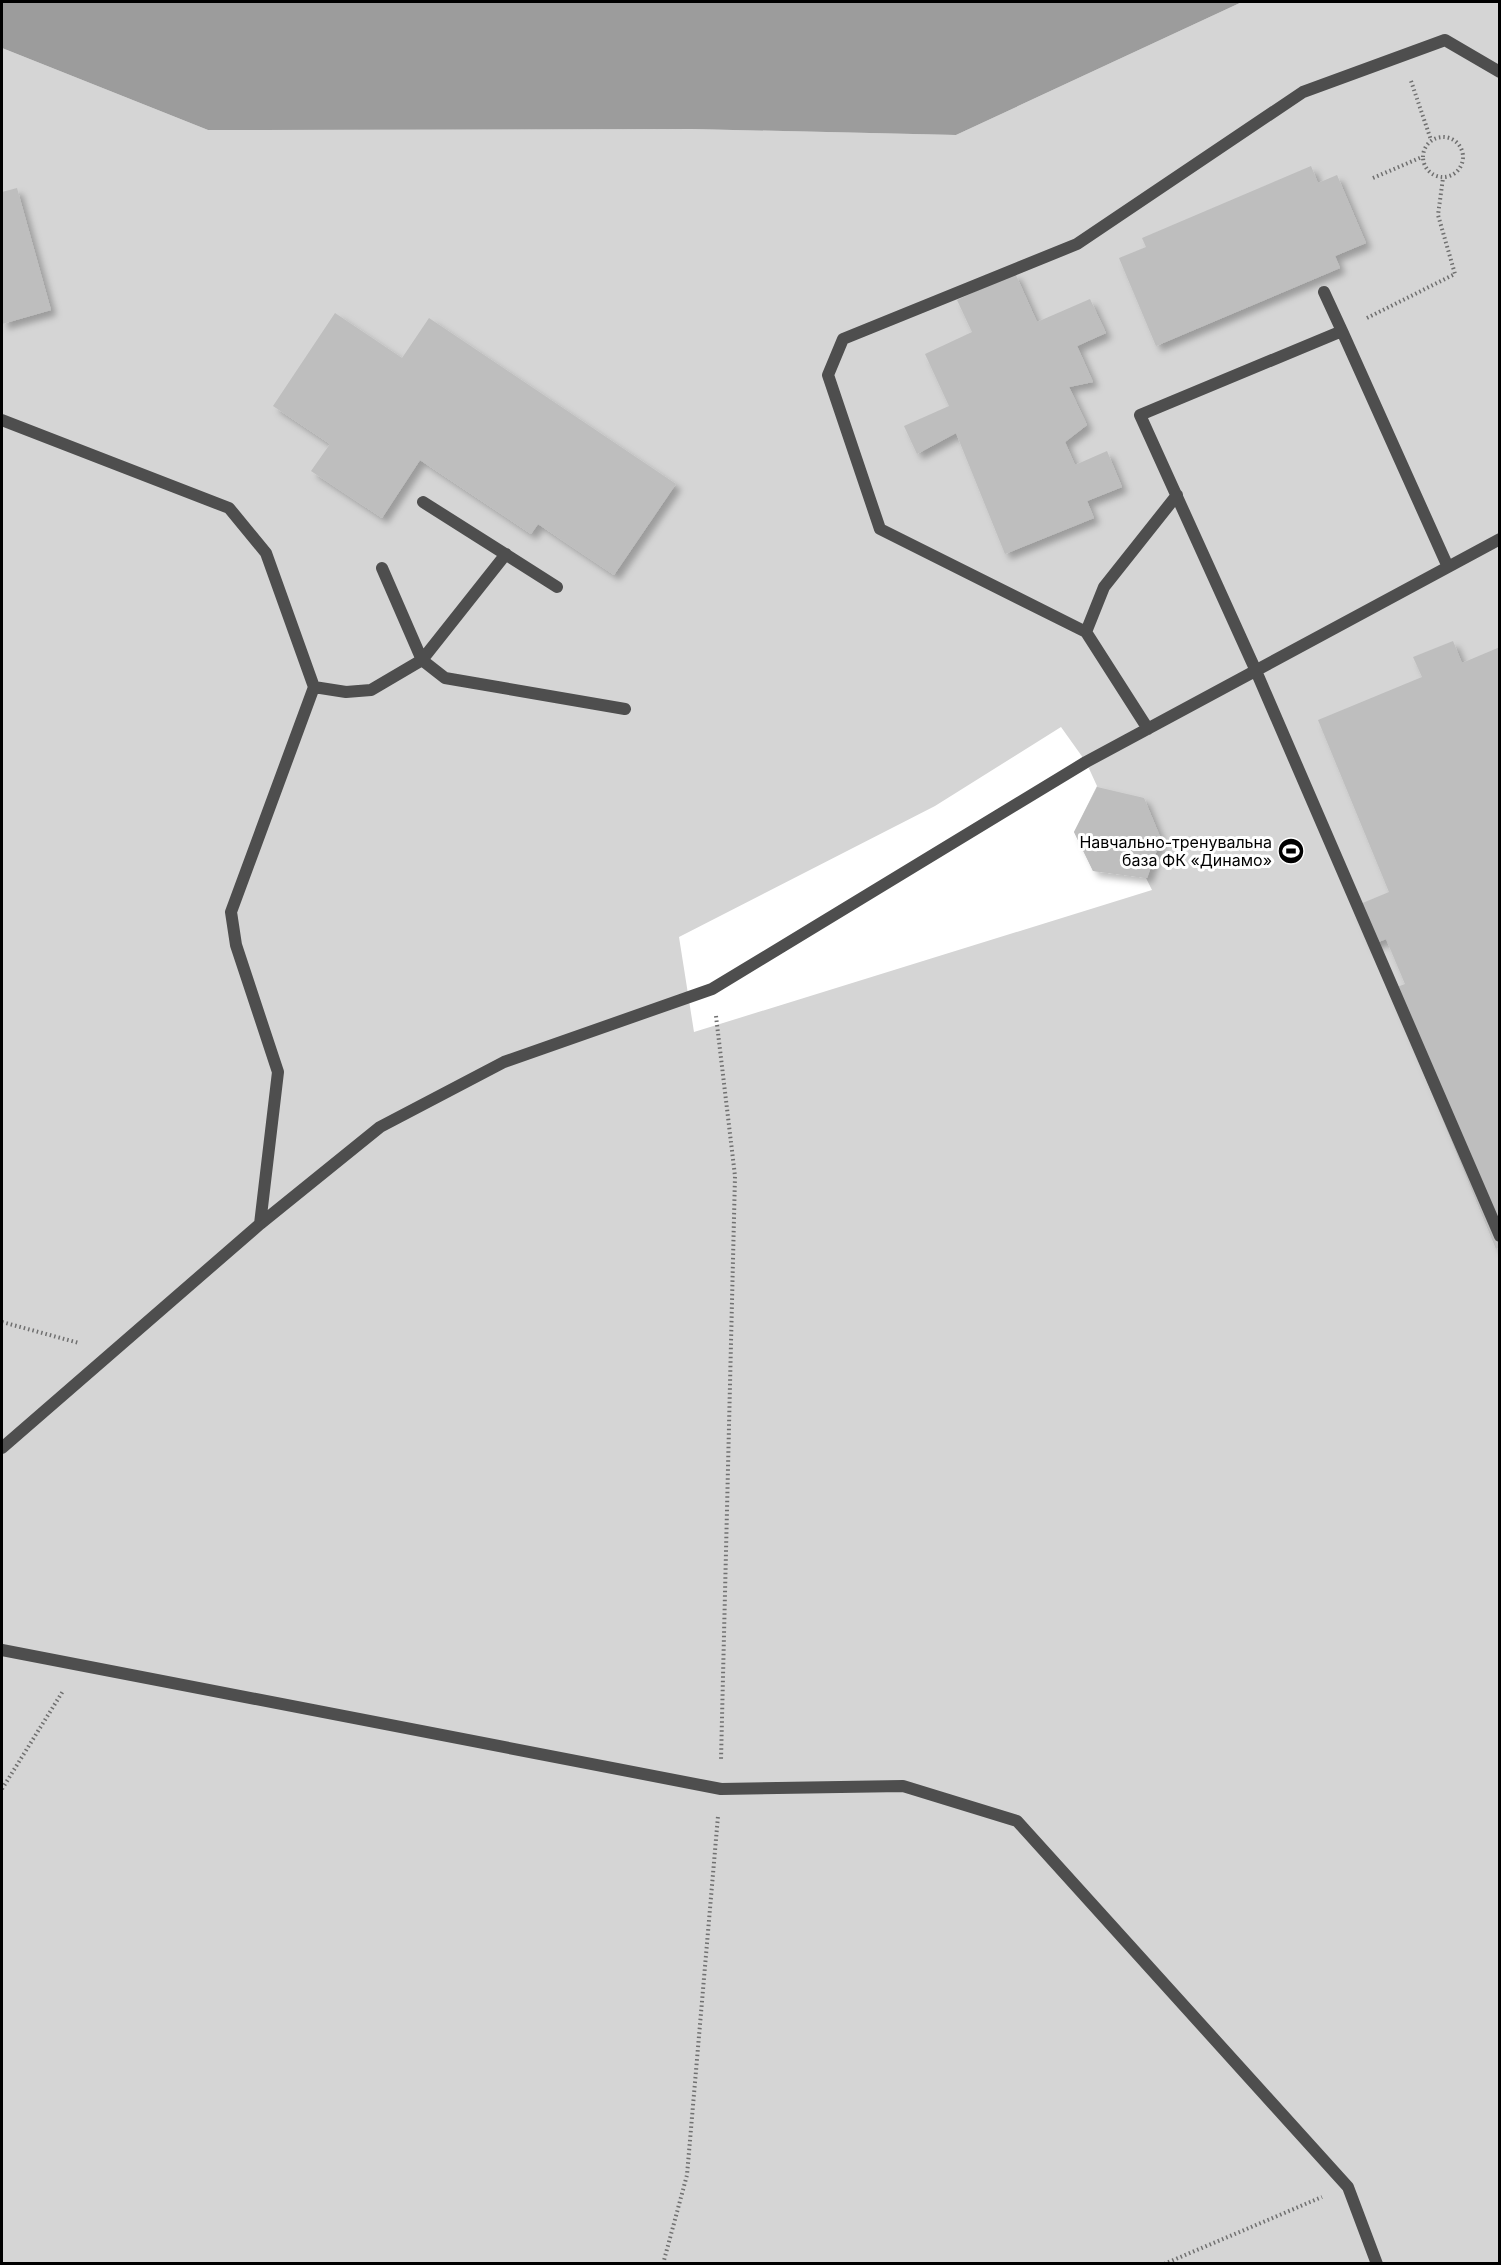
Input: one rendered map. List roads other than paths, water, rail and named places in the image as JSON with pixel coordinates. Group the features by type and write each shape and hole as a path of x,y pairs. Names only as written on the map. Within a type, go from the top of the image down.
{"lane":[{"path":"1148,729 1086,632 880,530 828,375 843,339 1077,244 1303,92 1445,40 1500,72"},
{"path":"1324,292 1448,567"},
{"path":"1342,331 1140,415 1256,670 1500,1236"},
{"path":"2,420 229,508 266,553 314,687 231,912 236,945 278,1072 260,1224"},
{"path":"1086,632 1104,587 1177,495"},
{"path":"423,502 557,587"},
{"path":"2,1448 260,1224 380,1127 504,1062 712,989 1086,762 1500,539"},
{"path":"314,687 346,692 371,690 422,660 506,554"},
{"path":"382,568 422,660 445,678 625,709"},
{"path":"2,1650 721,1789 903,1785 1017,1821 1348,2187 1377,2264"}],"place":[{"name":"Навчально-тренувальна база ФК «Динамо»","path":"1291,851"}]}
